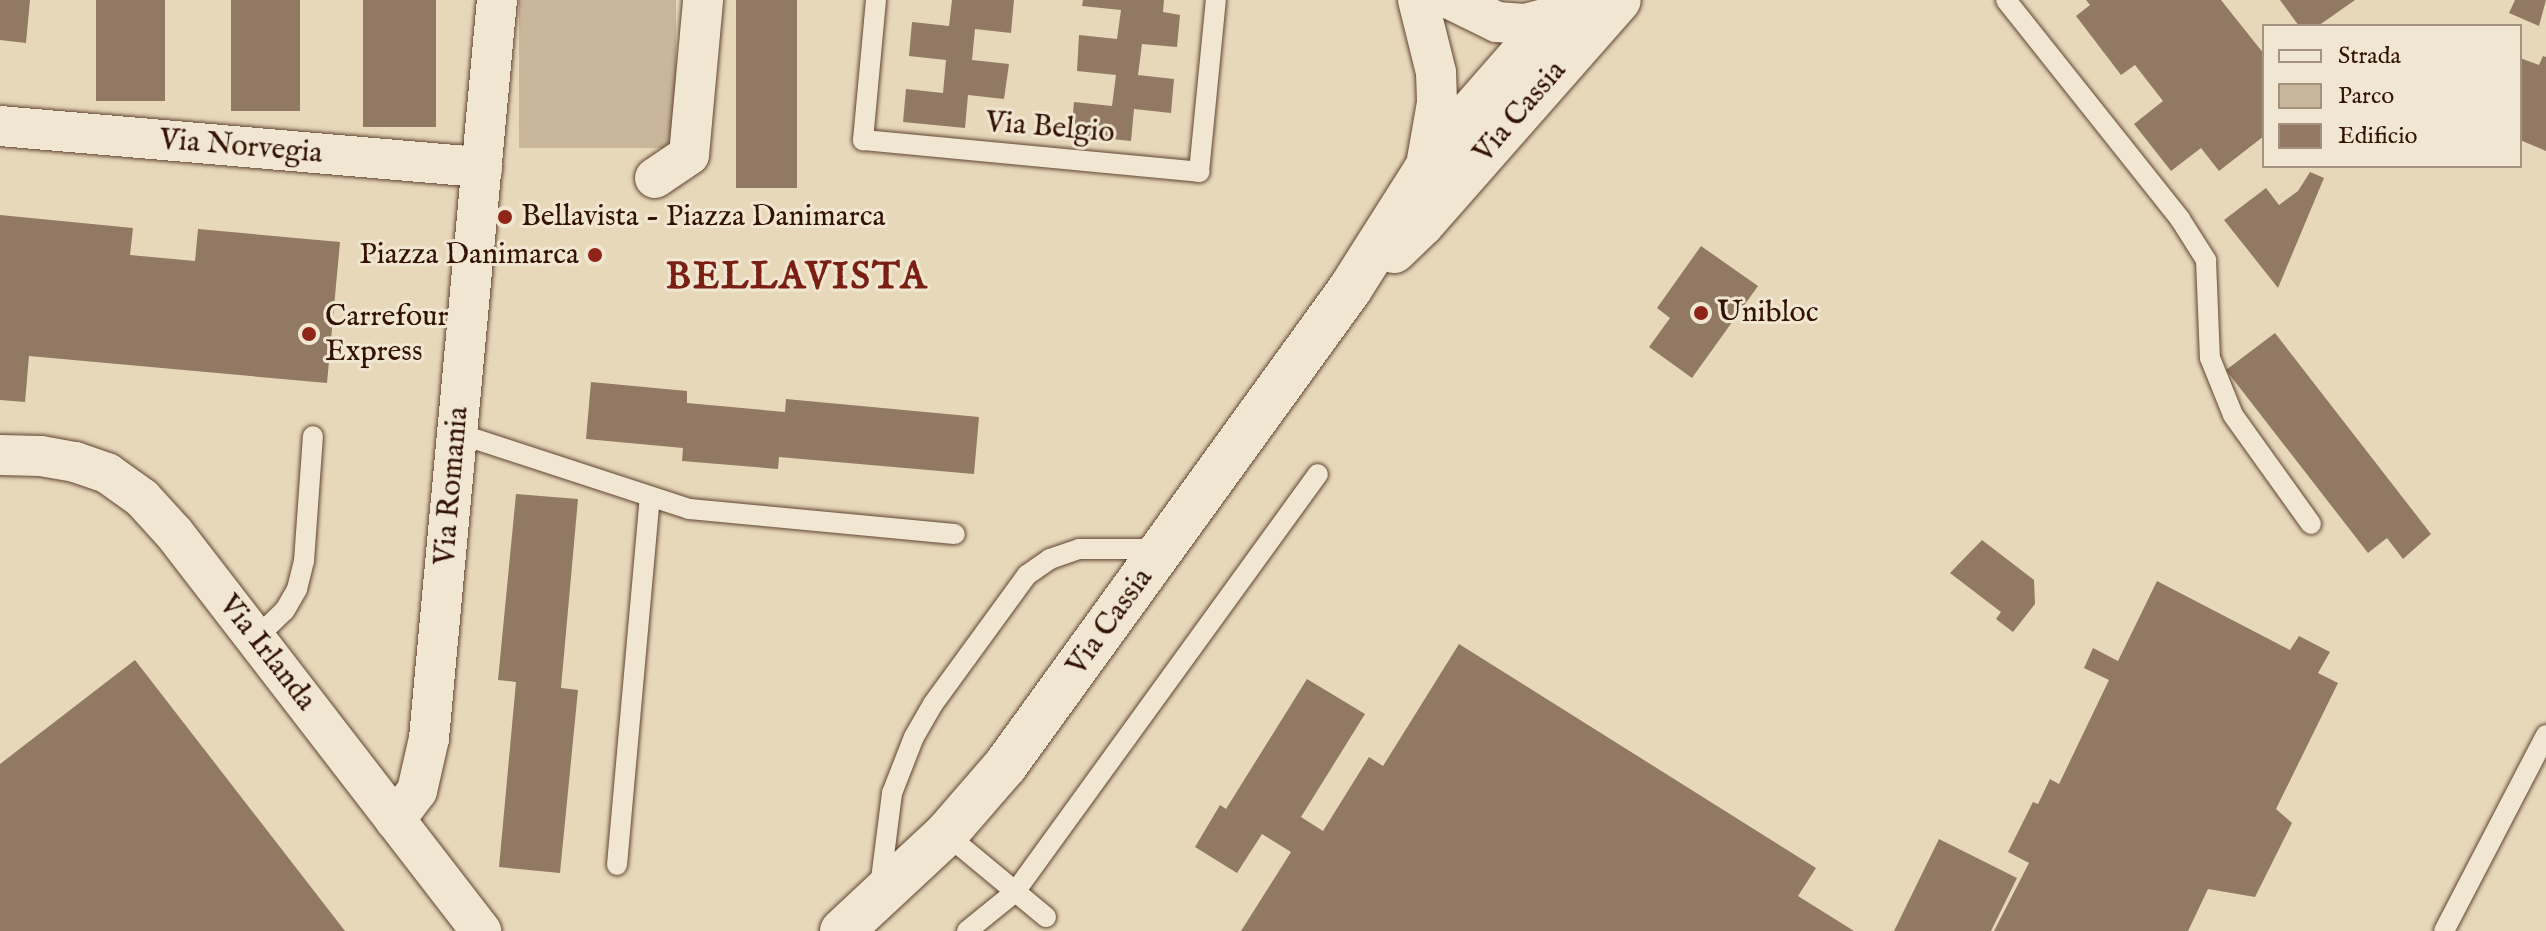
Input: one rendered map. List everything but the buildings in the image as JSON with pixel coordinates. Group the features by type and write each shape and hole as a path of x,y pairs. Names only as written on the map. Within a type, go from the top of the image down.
{"main road":[{"name":"Via Cassia","path":"842,931 946,834 1036,725 1350,289 1425,171 1580,8"},
{"name":"Via Cassia","path":"1350,289 1422,224 1520,112 1580,8"}],"street":[{"name":"Via Romania","path":"395,820 417,791 429,738 497,0"},
{"path":"655,178 689,155 703,0"},
{"path":"1418,0 1431,40 1437,103 1425,171"},
{"path":"1452,0 1497,22 1525,24 1580,8"},
{"name":"Via Norvegia","path":"0,126 482,167"},
{"name":"Via Irlanda","path":"0,455 41,456 75,462 107,473 134,491 166,523 481,931"}],"lane":[{"name":"Via Belgio","path":"876,0 863,140 1199,172 1216,0"},
{"path":"2006,0 2180,219 2206,260 2210,358 2233,415 2311,524"},
{"path":"457,433 689,509 955,534"},
{"path":"256,638 285,610 297,589 304,561 313,436"},
{"path":"967,931 1015,892 1318,474"},
{"path":"617,865 650,497"},
{"path":"878,899 892,793 906,755 933,704 1017,587 1038,565 1065,553 1099,547 1163,549"},
{"path":"2444,931 2546,735"},
{"path":"946,834 1046,917"}],"green space":[{"path":"519,0 676,0 676,148 519,148"}],"place":[{"name":"Bellavista - Piazza Danimarca","path":"505,217"},
{"name":"Piazza Danimarca","path":"595,255"},
{"name":"Unibloc","path":"1701,313"},
{"name":"Carrefour Express","path":"309,334"}],"district":[{"name":"BELLAVISTA","path":"797,279"}]}
